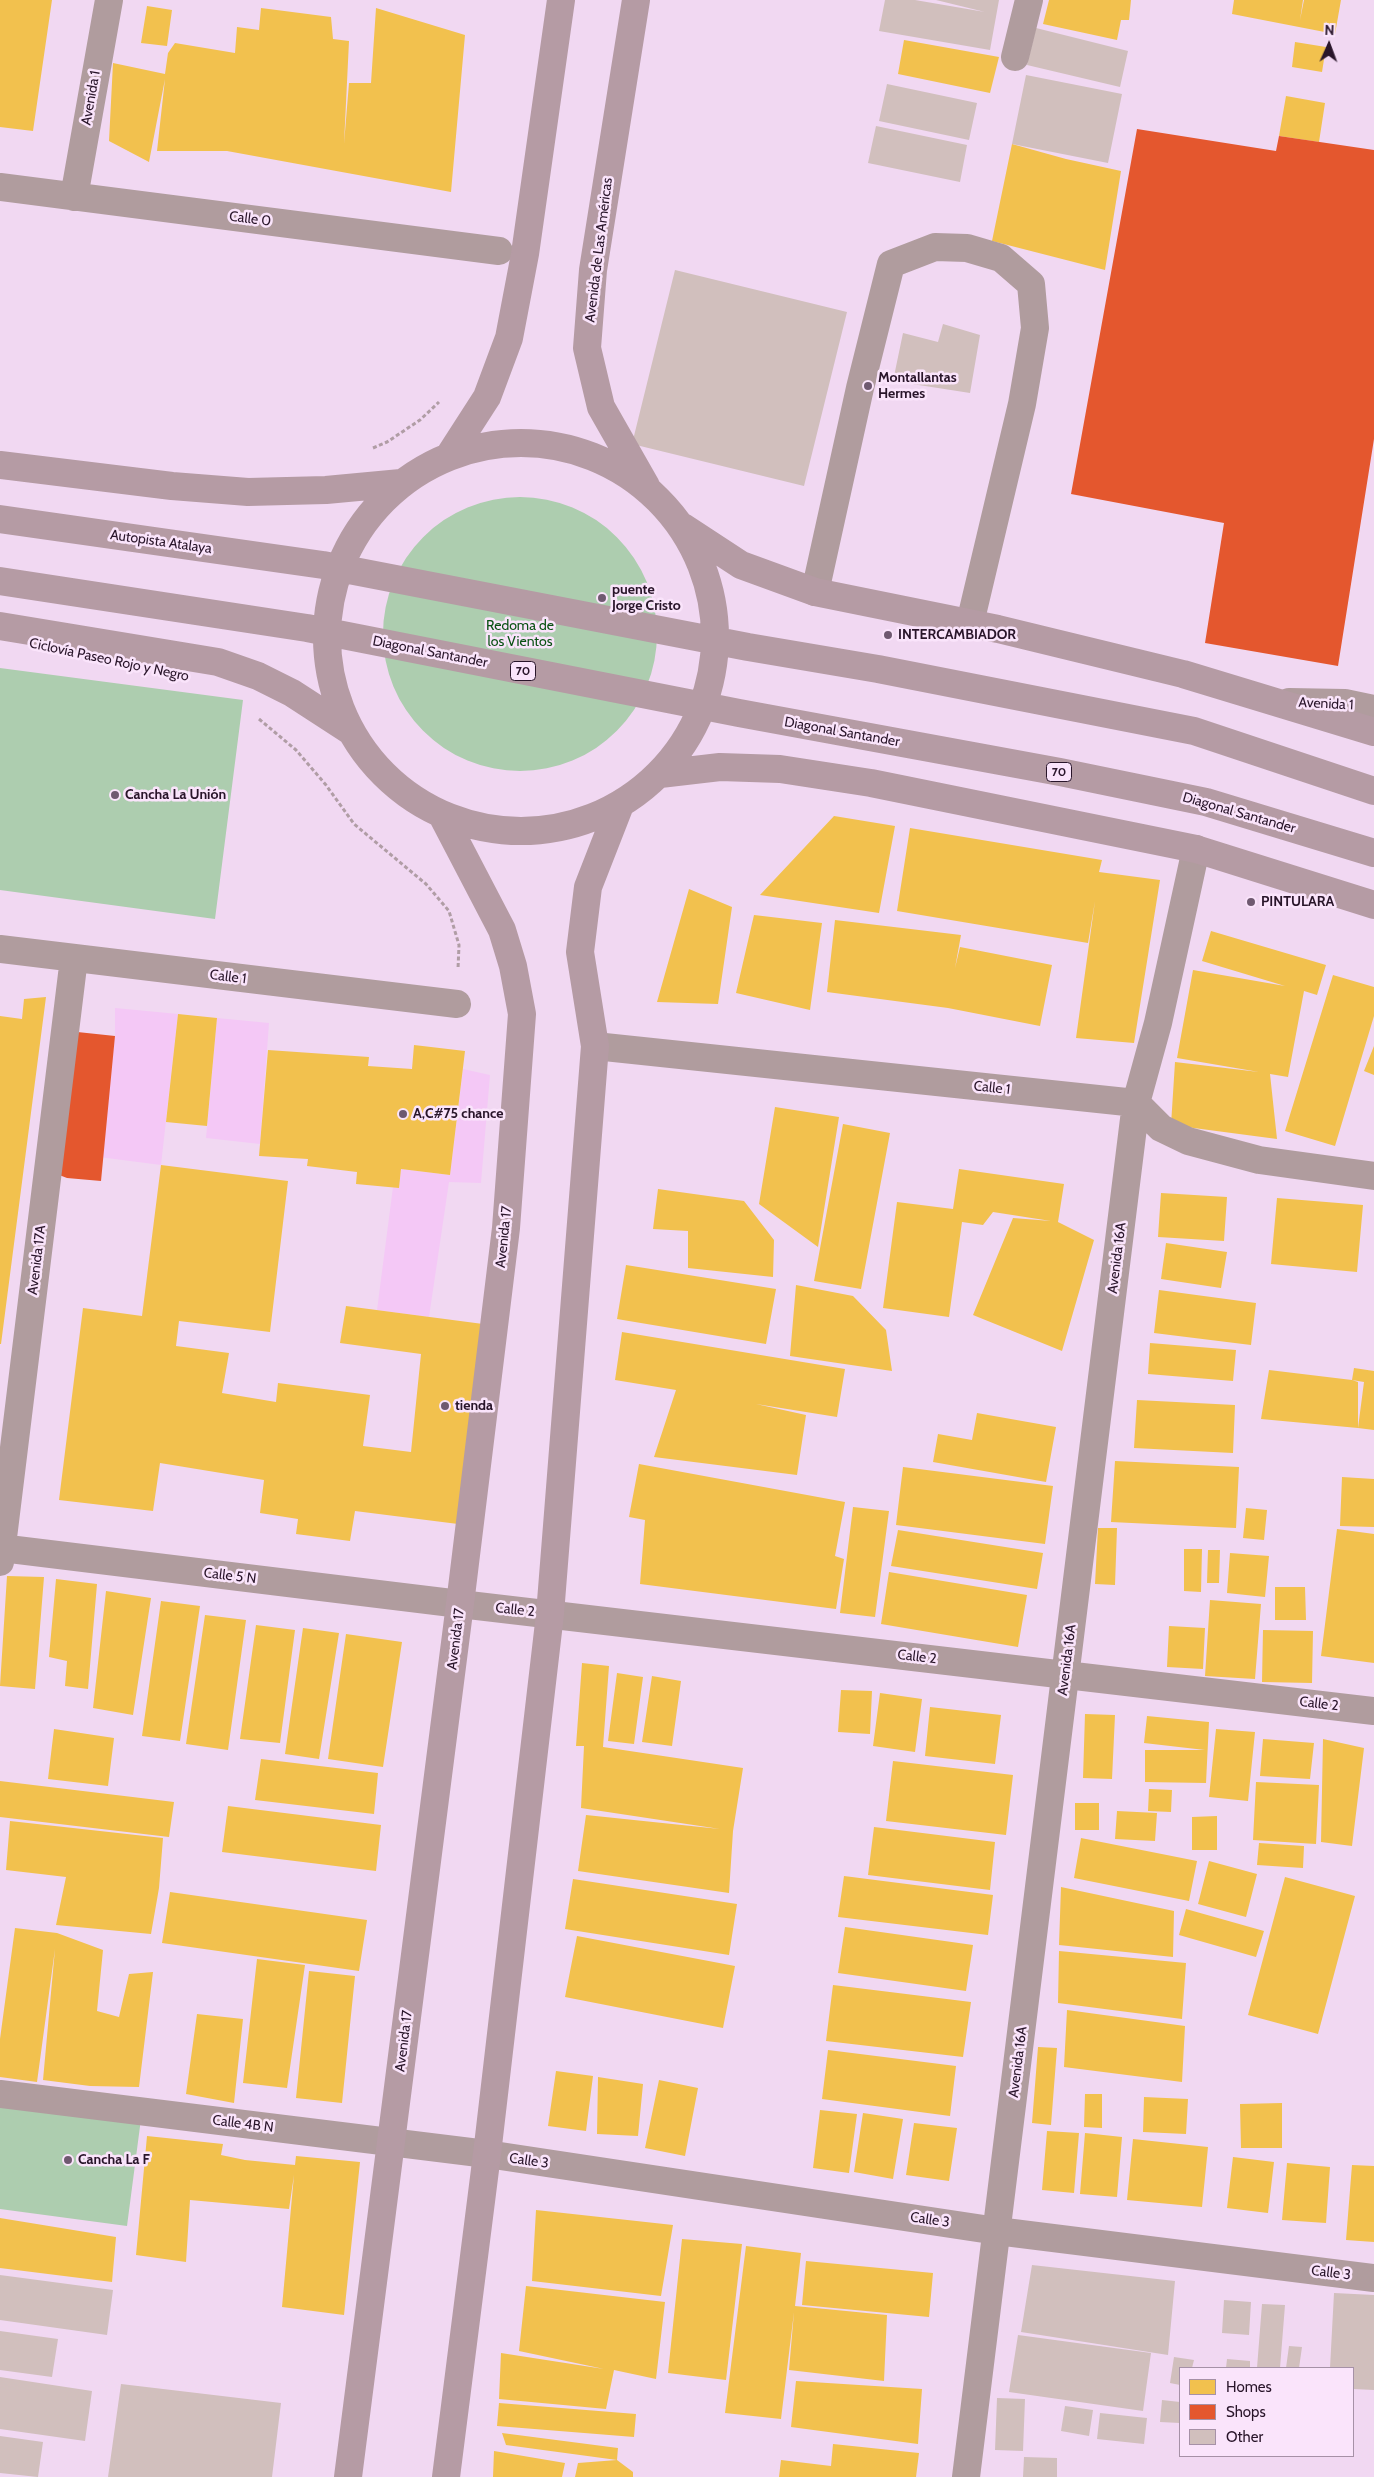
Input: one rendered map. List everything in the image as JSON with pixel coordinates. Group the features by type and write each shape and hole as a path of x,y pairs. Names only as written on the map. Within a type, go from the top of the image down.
{"main road":[{"path":"449,456 488,397 509,338 525,254 561,0"},
{"name":"Avenida de Las Américas","path":"636,0 593,270 587,348 601,407 646,488"},
{"path":"683,528 706,576 716,603 712,681 692,731 660,774 620,805 563,827 501,830 442,815 405,794 373,765 349,730 332,688 326,643 329,597 344,553 368,515 401,483 449,456 500,444 552,445 602,460 646,488 683,528 741,564 815,592 970,623 1183,674 1374,732"},
{"path":"0,465 172,486 248,492 326,490 401,483"},
{"name":"Autopista Atalaya","path":"0,519 323,565 748,647 878,669 1194,731 1374,791"},
{"name":"Diagonal Santander","path":"0,581 307,628 739,713 1060,772 1206,802 1374,852"},
{"path":"0,626 218,662 258,676 292,693 349,730"},
{"path":"660,774 720,767 780,769 871,783 1196,849 1374,905"},
{"path":"446,2477 487,2154 550,1614 596,1046 580,952 588,887 620,805"},
{"name":"Avenida 17","path":"348,2477 460,1604 506,1228 522,1014 513,966 502,930 442,815"}],"street":[{"name":"Avenida 1","path":"74,197 109,0"},
{"path":"1015,57 1029,0"},
{"name":"Calle 0","path":"0,187 499,251"},
{"path":"815,592 860,388 891,264 936,247 967,248 1002,258 1031,284 1035,328 1022,404 970,623"},
{"name":"Avenida 1","path":"1278,702 1345,703 1374,709"},
{"name":"Avenida 16A","path":"966,2477 1136,1103 1158,1023 1196,849"},
{"name":"Calle 1","path":"0,949 457,1004"},
{"name":"Avenida 17A","path":"1,1552 74,958"},
{"name":"Calle 1","path":"596,1046 1136,1103"},
{"path":"1136,1103 1161,1128 1188,1141 1259,1160 1374,1176"},
{"name":"Calle 5 N","path":"1,1552 460,1604"},
{"name":"Calle 2","path":"460,1604 1374,1711"},
{"name":"Calle 4B N","path":"0,2094 487,2154"},
{"name":"Calle 3","path":"487,2154 997,2230 1374,2278"}],"path":[{"path":"370,449 387,442 420,420 444,397"},
{"path":"254,715 296,750 326,785 354,824 413,872 449,911 459,945 457,1004"}],"shaded area":[{"path":"115,1008 178,1014 161,1165 99,1157 115,1036"},
{"path":"217,1018 269,1023 260,1144 206,1138"},
{"path":"463,1069 490,1075 481,1183 449,1182 429,1317 377,1310 393,1187 399,1188 401,1169 450,1175"}],"green space":[{"name":"Redoma de los Vientos","path":"520,497 560,503 596,520 617,537 634,558 651,594 657,634 651,674 634,710 617,731 596,748 560,765 520,771 480,765 444,748 423,731 406,710 389,674 383,634 389,594 406,558 423,537 444,520 480,503"},
{"name":"Cancha La Unión","path":"0,668 243,700 215,919 0,890"},
{"name":"Cancha La F","path":"0,2094 142,2111 127,2226 0,2209"}],"building: Homes":[{"path":"0,0 52,0 33,131 0,127"},
{"path":"1049,0 1131,0 1129,20 1121,20 1117,40 1043,24"},
{"path":"1234,0 1303,0 1300,20 1304,0 1341,0 1335,34 1232,14"},
{"path":"147,6 172,10 167,46 141,43"},
{"path":"261,8 331,17 333,39 349,41 344,144 349,83 371,83 376,8 465,35 451,192 227,151 157,151 165,79 149,162 109,141 113,63 165,74 168,53 175,43 235,53 237,27 259,30"},
{"path":"904,40 999,57 990,93 898,74"},
{"path":"1295,42 1326,47 1322,72 1292,67"},
{"path":"1286,96 1325,103 1319,142 1279,136"},
{"path":"1012,144 1066,159 1121,171 1105,270 992,241"},
{"path":"834,816 895,826 879,913 760,895"},
{"path":"910,828 1102,860 1099,872 1160,880 1134,1043 1076,1038 1095,901 1088,943 897,911"},
{"path":"689,889 732,907 718,1004 657,1002"},
{"path":"754,915 822,923 810,1010 736,993"},
{"path":"835,920 961,935 955,968 960,947 1052,965 1040,1026 948,1008 827,992"},
{"path":"1211,931 1326,965 1317,995 1304,991 1288,1077 1270,1074 1277,1139 1171,1125 1175,1062 1259,1072 1177,1058 1193,970 1285,986 1202,961"},
{"path":"1333,975 1374,987 1374,1016 1335,1146 1285,1131"},
{"path":"46,997 0,1344 0,1016 22,1019 24,999"},
{"path":"178,1014 217,1018 207,1126 166,1122"},
{"path":"414,1045 465,1051 450,1175 401,1169 399,1188 356,1184 357,1172 307,1166 308,1159 259,1156 268,1050 369,1057 368,1066 412,1069"},
{"path":"1374,1046 1374,1075 1364,1071"},
{"path":"775,1107 839,1117 818,1247 759,1204"},
{"path":"843,1124 890,1133 861,1289 814,1281"},
{"path":"161,1165 288,1181 270,1332 179,1321 176,1346 229,1353 222,1393 276,1402 278,1383 370,1395 363,1446 411,1452 421,1354 340,1343 346,1306 483,1324 458,1524 355,1511 350,1541 296,1534 298,1519 260,1513 264,1480 160,1463 153,1511 59,1500 83,1308 142,1316"},
{"path":"959,1169 1064,1184 1058,1222 1094,1240 1062,1351 973,1315 1013,1218 1051,1221 993,1212 983,1225 962,1222 949,1317 883,1308 897,1202 953,1209"},
{"path":"658,1189 744,1201 774,1240 773,1277 688,1268 688,1231 653,1229"},
{"path":"1161,1193 1227,1197 1224,1241 1158,1237"},
{"path":"1277,1198 1363,1205 1357,1272 1271,1264"},
{"path":"1166,1243 1227,1252 1221,1288 1161,1279"},
{"path":"626,1265 776,1289 766,1344 617,1319"},
{"path":"796,1285 853,1296 886,1330 892,1371 790,1356"},
{"path":"1159,1290 1256,1303 1251,1345 1154,1333"},
{"path":"622,1332 845,1369 837,1417 756,1404 806,1415 797,1475 654,1457 676,1390 615,1380"},
{"path":"1150,1343 1236,1350 1233,1381 1148,1374"},
{"path":"1354,1368 1374,1371 1374,1430 1358,1428 1364,1382 1352,1380"},
{"path":"1269,1370 1358,1382 1358,1428 1261,1419"},
{"path":"1137,1400 1235,1405 1233,1453 1134,1448"},
{"path":"977,1413 1056,1427 1046,1482 933,1462 938,1434 972,1440"},
{"path":"1115,1461 1239,1467 1236,1528 1111,1522"},
{"path":"639,1464 845,1502 835,1556 844,1559 836,1609 640,1584 645,1520 629,1517"},
{"path":"903,1467 1053,1486 1045,1544 896,1525"},
{"path":"1342,1477 1374,1479 1374,1527 1340,1526"},
{"path":"853,1507 889,1511 875,1617 840,1613"},
{"path":"1246,1508 1267,1510 1264,1540 1243,1538"},
{"path":"1098,1528 1117,1528 1115,1585 1095,1584"},
{"path":"1337,1529 1374,1534 1374,1663 1321,1656"},
{"path":"898,1530 1043,1553 1037,1589 891,1566"},
{"path":"1184,1549 1202,1549 1201,1592 1184,1591"},
{"path":"1208,1550 1220,1550 1219,1583 1207,1583"},
{"path":"1230,1553 1269,1556 1265,1597 1227,1593"},
{"path":"889,1572 1027,1595 1018,1647 881,1624"},
{"path":"7,1576 44,1577 35,1689 0,1686"},
{"path":"56,1579 97,1584 88,1689 65,1686 67,1661 49,1657"},
{"path":"1275,1587 1305,1587 1306,1620 1275,1620"},
{"path":"106,1591 151,1598 133,1715 93,1708"},
{"path":"1210,1600 1261,1604 1255,1679 1205,1676"},
{"path":"161,1601 200,1606 180,1741 142,1736"},
{"path":"205,1615 246,1620 228,1750 186,1744"},
{"path":"256,1625 295,1630 280,1743 240,1739"},
{"path":"1169,1626 1205,1628 1203,1669 1167,1667"},
{"path":"303,1628 339,1633 319,1759 285,1754"},
{"path":"1263,1630 1313,1631 1312,1683 1262,1682"},
{"path":"346,1634 402,1642 383,1767 328,1759"},
{"path":"582,1663 609,1666 603,1747 743,1768 733,1831 729,1893 578,1871 586,1815 720,1829 581,1808 584,1746 576,1746"},
{"path":"617,1673 643,1677 634,1744 608,1741"},
{"path":"652,1676 681,1681 672,1746 642,1742"},
{"path":"841,1690 872,1691 870,1734 838,1732"},
{"path":"880,1693 922,1699 915,1752 873,1746"},
{"path":"930,1707 1001,1715 995,1764 925,1756"},
{"path":"1085,1714 1115,1715 1112,1779 1083,1778"},
{"path":"1147,1716 1209,1722 1206,1783 1145,1782 1145,1750 1205,1750 1144,1743"},
{"path":"54,1729 114,1738 108,1786 48,1779"},
{"path":"1216,1729 1255,1732 1248,1801 1209,1797"},
{"path":"1263,1739 1314,1743 1310,1779 1260,1776"},
{"path":"1323,1739 1364,1748 1352,1846 1321,1842"},
{"path":"261,1759 378,1773 374,1814 255,1800"},
{"path":"893,1761 1013,1775 1006,1835 886,1821"},
{"path":"0,1781 174,1802 169,1837 0,1817"},
{"path":"1256,1782 1319,1785 1316,1844 1253,1840"},
{"path":"1149,1789 1172,1790 1171,1812 1148,1811"},
{"path":"1075,1803 1099,1803 1099,1830 1075,1830"},
{"path":"228,1806 381,1825 376,1871 222,1852"},
{"path":"1117,1811 1157,1813 1155,1841 1115,1839"},
{"path":"1217,1816 1217,1850 1192,1850 1192,1817"},
{"path":"10,1821 163,1838 159,1888 151,1934 56,1925 66,1877 6,1870"},
{"path":"874,1827 995,1842 990,1890 868,1875"},
{"path":"1081,1838 1197,1861 1189,1901 1074,1878"},
{"path":"1259,1843 1304,1846 1303,1868 1257,1865"},
{"path":"1209,1861 1257,1874 1246,1917 1198,1904"},
{"path":"844,1876 993,1895 988,1935 838,1917"},
{"path":"1285,1877 1355,1896 1318,2034 1248,2015"},
{"path":"573,1879 737,1904 729,1955 565,1929"},
{"path":"1061,1887 1174,1911 1173,1957 1059,1945"},
{"path":"170,1892 367,1920 359,1971 162,1943"},
{"path":"1186,1909 1264,1931 1256,1957 1179,1935"},
{"path":"845,1927 973,1945 966,1991 838,1973"},
{"path":"15,1928 57,1933 103,1950 97,2011 119,2017 129,1974 153,1972 139,2087 90,2086 43,2080 55,1949 37,2082 0,2077 0,2039"},
{"path":"577,1936 735,1966 723,2028 565,1997"},
{"path":"1059,1951 1186,1963 1182,2019 1058,2003"},
{"path":"257,1959 305,1965 287,2088 243,2083"},
{"path":"309,1971 355,1976 342,2103 296,2098"},
{"path":"833,1985 971,2002 963,2057 826,2041"},
{"path":"1067,2010 1185,2026 1182,2082 1064,2067"},
{"path":"197,2014 243,2019 234,2103 186,2094"},
{"path":"1038,2047 1057,2048 1051,2125 1032,2123"},
{"path":"828,2050 956,2066 950,2116 822,2099"},
{"path":"556,2071 593,2076 586,2131 548,2126"},
{"path":"598,2077 643,2084 638,2136 597,2134"},
{"path":"659,2080 698,2088 685,2156 645,2148"},
{"path":"1085,2094 1102,2094 1102,2128 1084,2127"},
{"path":"1144,2097 1188,2099 1186,2134 1143,2132"},
{"path":"1282,2103 1282,2148 1241,2148 1240,2104"},
{"path":"820,2110 857,2114 849,2173 813,2168"},
{"path":"863,2113 903,2119 893,2179 854,2172"},
{"path":"914,2123 957,2128 949,2181 906,2175"},
{"path":"1047,2131 1079,2133 1074,2193 1042,2190"},
{"path":"1085,2133 1122,2137 1117,2197 1080,2194"},
{"path":"147,2136 223,2144 221,2155 245,2160 295,2165 296,2156 360,2162 344,2315 282,2307 294,2175 289,2209 190,2200 186,2262 136,2255"},
{"path":"1133,2139 1208,2147 1202,2207 1127,2200"},
{"path":"1233,2157 1274,2162 1268,2213 1227,2208"},
{"path":"1287,2163 1330,2167 1326,2223 1282,2220"},
{"path":"1352,2165 1374,2166 1374,2242 1346,2240"},
{"path":"536,2210 673,2225 661,2296 532,2281"},
{"path":"0,2218 116,2237 112,2282 0,2268"},
{"path":"682,2239 742,2244 726,2380 668,2373"},
{"path":"746,2246 801,2253 795,2306 887,2315 884,2381 789,2370 794,2312 781,2419 725,2413"},
{"path":"806,2261 933,2273 929,2317 802,2305"},
{"path":"526,2286 665,2302 656,2379 614,2370 606,2409 499,2399 501,2353 604,2369 519,2351"},
{"path":"796,2381 922,2389 918,2444 791,2427"},
{"path":"499,2403 636,2414 634,2437 497,2426"},
{"path":"502,2433 618,2448 617,2460 506,2445"},
{"path":"833,2444 919,2453 916,2477 779,2477 781,2460 831,2466"},
{"path":"494,2451 565,2463 562,2477 493,2477"},
{"path":"617,2460 633,2472 633,2477 575,2477 578,2463"}],"building: Shops":[{"path":"1137,129 1276,151 1279,136 1374,150 1374,439 1338,666 1205,643 1224,523 1071,494"},
{"path":"68,1031 115,1036 101,1181 67,1178 54,1173"}],"building: Other":[{"path":"885,0 915,0 985,12 936,0 999,0 990,50 879,31"},
{"path":"1036,28 1128,51 1120,87 1027,65"},
{"path":"1026,75 1122,94 1108,163 1012,144"},
{"path":"887,84 977,103 969,140 879,121"},
{"path":"876,126 967,145 960,182 868,163"},
{"path":"675,270 847,312 804,486 632,444"},
{"path":"943,324 980,335 970,393 893,381 903,333 938,342"},
{"path":"1032,2265 1175,2281 1168,2355 1021,2332"},
{"path":"0,2275 113,2290 107,2335 0,2320"},
{"path":"1334,2293 1374,2295 1374,2390 1354,2389 1354,2367 1330,2367"},
{"path":"1224,2300 1251,2302 1249,2335 1222,2333"},
{"path":"1262,2304 1285,2305 1280,2367 1257,2367"},
{"path":"0,2331 58,2339 52,2377 0,2370"},
{"path":"1018,2335 1151,2353 1143,2411 1009,2392"},
{"path":"1289,2346 1302,2347 1299,2367 1286,2367"},
{"path":"1174,2357 1194,2360 1192,2367 1179,2367 1179,2385 1170,2383"},
{"path":"1227,2359 1250,2361 1250,2367 1226,2367"},
{"path":"0,2377 92,2391 85,2441 0,2429"},
{"path":"121,2384 281,2403 272,2477 108,2477"},
{"path":"997,2398 1025,2399 1023,2451 995,2450"},
{"path":"1162,2400 1179,2402 1179,2423 1160,2422"},
{"path":"1065,2406 1093,2410 1089,2436 1061,2431"},
{"path":"1100,2413 1147,2418 1144,2444 1097,2439"},
{"path":"0,2436 43,2442 38,2477 0,2473"},
{"path":"1024,2457 1057,2458 1057,2477 1023,2477"}],"place":[{"name":"Montallantas Hermes","path":"868,386"},
{"name":"puente Jorge Cristo","path":"602,598"},
{"name":"INTERCAMBIADOR","path":"888,635"},
{"name":"Cancha La Unión","path":"115,795"},
{"name":"PINTULARA","path":"1251,902"},
{"name":"A,C#75 chance","path":"403,1114"},
{"name":"tienda","path":"445,1406"},
{"name":"Cancha La F","path":"68,2160"}]}
